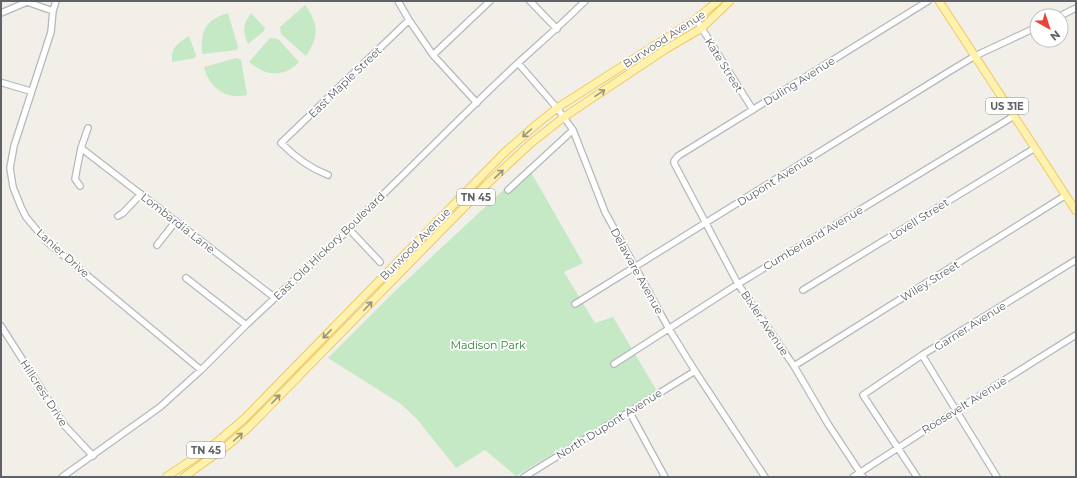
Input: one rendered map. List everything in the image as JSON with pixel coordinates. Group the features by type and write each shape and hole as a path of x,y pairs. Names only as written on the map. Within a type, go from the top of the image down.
{"main road":[{"name":"Burwood Avenue","path":"166,477 211,447 244,419 505,152 537,124 557,108 696,20 718,1"},
{"name":"Burwood Avenue","path":"184,477 228,445 249,427 486,185 530,144 564,117 702,28 730,1"},
{"name":"US 31E","path":"939,1 1076,211"}],"street":[{"name":"Lanier Drive","path":"56,1 53,11 51,32 30,92 14,146 10,168 15,192 26,217 46,241 201,370"},
{"path":"398,1 433,55 477,103"},
{"path":"433,55 490,1"},
{"path":"530,1 557,29"},
{"name":"East Old Hickory Boulevard","path":"62,477 160,407 201,370 246,325 349,229 518,63 557,29 584,1"},
{"name":"Duling Avenue","path":"674,163 678,156 928,1"},
{"path":"1,13 27,2 53,11"},
{"name":"East Maple Street","path":"328,175 295,157 281,143 409,20"},
{"name":"Kate Street","path":"696,20 753,110"},
{"name":"Dupont Avenue","path":"575,304 974,56 1029,31"},
{"name":"Delaware Avenue","path":"518,63 557,108 573,130 605,212 634,267 695,371 765,477"},
{"path":"1,83 3,82 30,92"},
{"name":"Cumberland Avenue","path":"614,364 738,284 1014,116"},
{"path":"80,186 75,179 88,128"},
{"path":"508,190 573,130"},
{"name":"Lombardia Lane","path":"82,148 275,298"},
{"name":"Lovell Street","path":"803,290 1035,148"},
{"name":"Bixler Avenue","path":"674,163 738,284 794,366 828,424 862,475"},
{"path":"118,216 123,213 141,194"},
{"name":"Wiley Street","path":"794,366 1066,195"},
{"path":"157,244 176,221"},
{"path":"349,229 380,262"},
{"name":"Garner Avenue","path":"898,447 863,395 922,355 1076,260"},
{"path":"186,278 246,325"},
{"name":"Hillcrest Drive","path":"1,326 65,426 93,456"},
{"name":"Roosevelt Avenue","path":"853,477 862,475 898,447 1076,335"},
{"path":"922,355 955,411 997,477"},
{"name":"North Dupont Avenue","path":"524,477 695,371"},
{"path":"629,411 665,477"},
{"path":"898,447 917,477"}],"green space":[{"path":"305,5 313,18 316,30 313,43 306,56 281,34 280,27"},
{"path":"228,13 238,47 237,50 202,54 202,38 206,27 214,19"},
{"path":"251,13 265,28 264,31 248,44 244,28"},
{"path":"189,36 196,55 195,58 172,62 174,49 181,41"},
{"path":"270,38 278,39 299,62 282,73 271,73 257,68 249,62"},
{"path":"236,58 241,60 247,95 232,96 225,94 214,86 206,74 204,67"},
{"name":"Madison Park","path":"528,167 583,263 564,272 595,323 613,317 657,391 516,476 485,450 456,468 417,419 401,404 328,358 393,293"}]}
